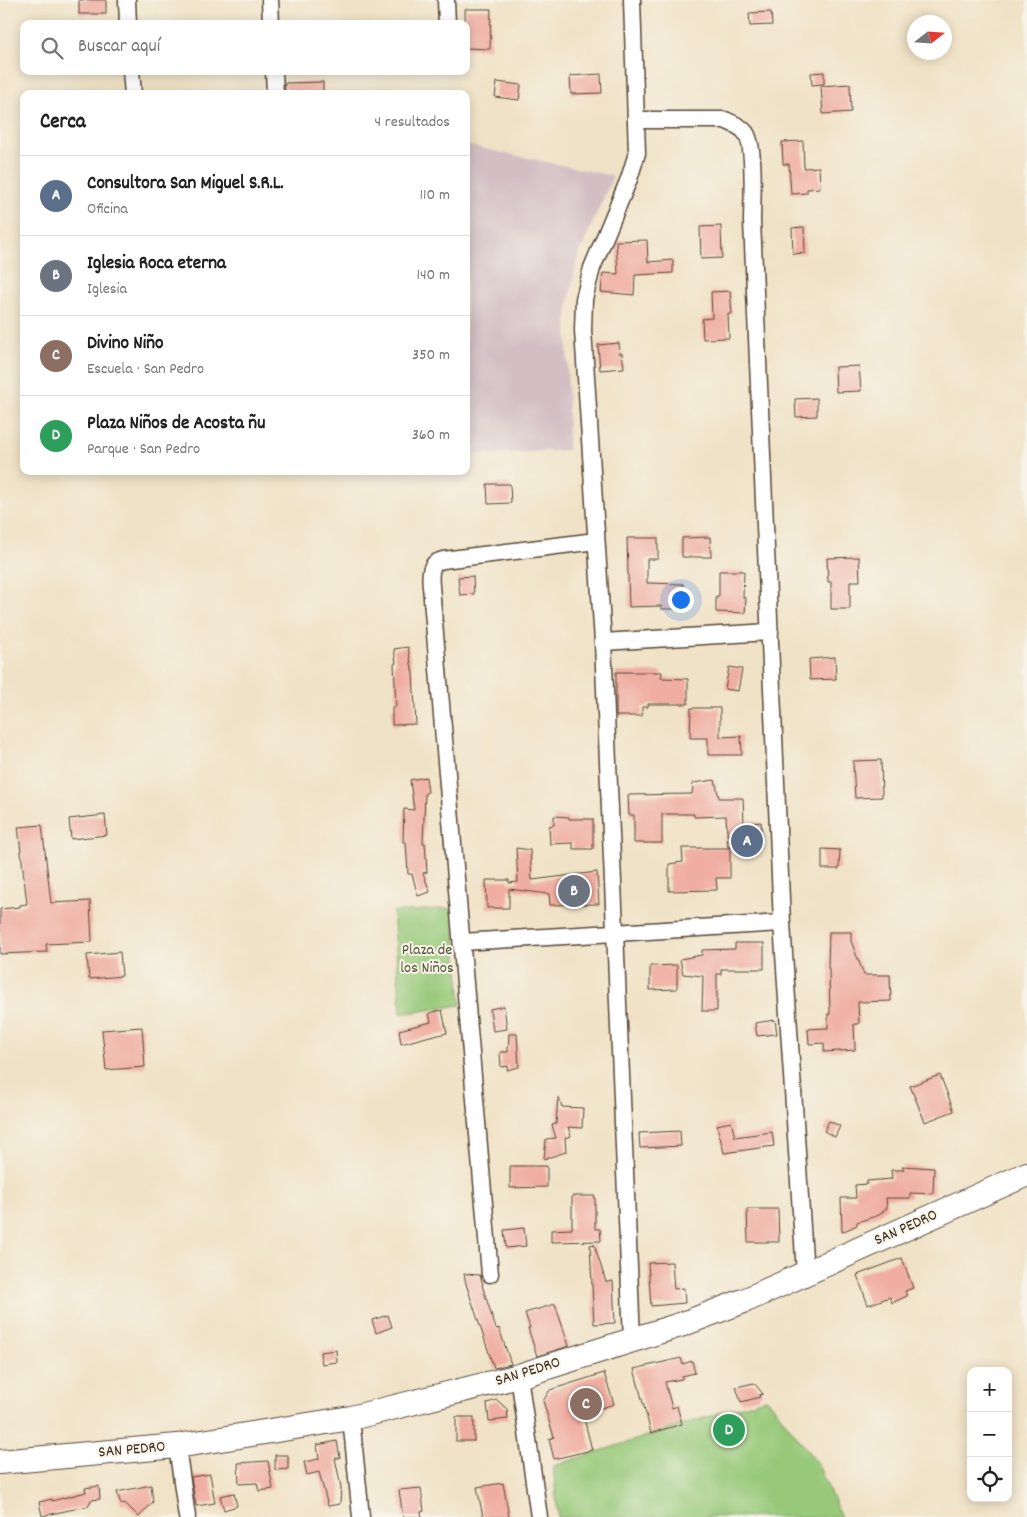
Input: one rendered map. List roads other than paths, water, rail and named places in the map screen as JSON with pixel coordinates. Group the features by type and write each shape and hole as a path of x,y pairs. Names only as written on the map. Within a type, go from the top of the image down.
{"main road":[{"name":"SAN PEDRO","path":"0,1462 177,1446 351,1418 519,1376 683,1324 746,1300 1027,1174"}],"street":[{"path":"127,0 128,20"},
{"path":"270,0 271,20"},
{"path":"446,0 447,20"},
{"path":"632,0 636,153 629,179 592,268 584,299 583,330 603,642 632,1339"},
{"path":"131,75 133,90"},
{"path":"274,75 275,90"},
{"path":"636,120 725,120 746,132 751,147 752,221 782,923 804,1274"},
{"path":"490,1274 433,609 432,567 443,560 596,542"},
{"path":"603,642 770,632"},
{"path":"462,942 782,923"},
{"path":"519,1376 539,1517"},
{"path":"351,1418 361,1517"},
{"path":"177,1446 187,1517"}],"place":[{"name":"Consultora San Miguel S.R.L.","path":"747,841"},
{"name":"Iglesia Roca eterna","path":"574,891"},
{"name":"Divino Niño","path":"586,1404"},
{"name":"Plaza Niños de Acosta ñu","path":"729,1430"}],"park label":[{"name":"Plaza de los Niños","path":"427,959"}]}
